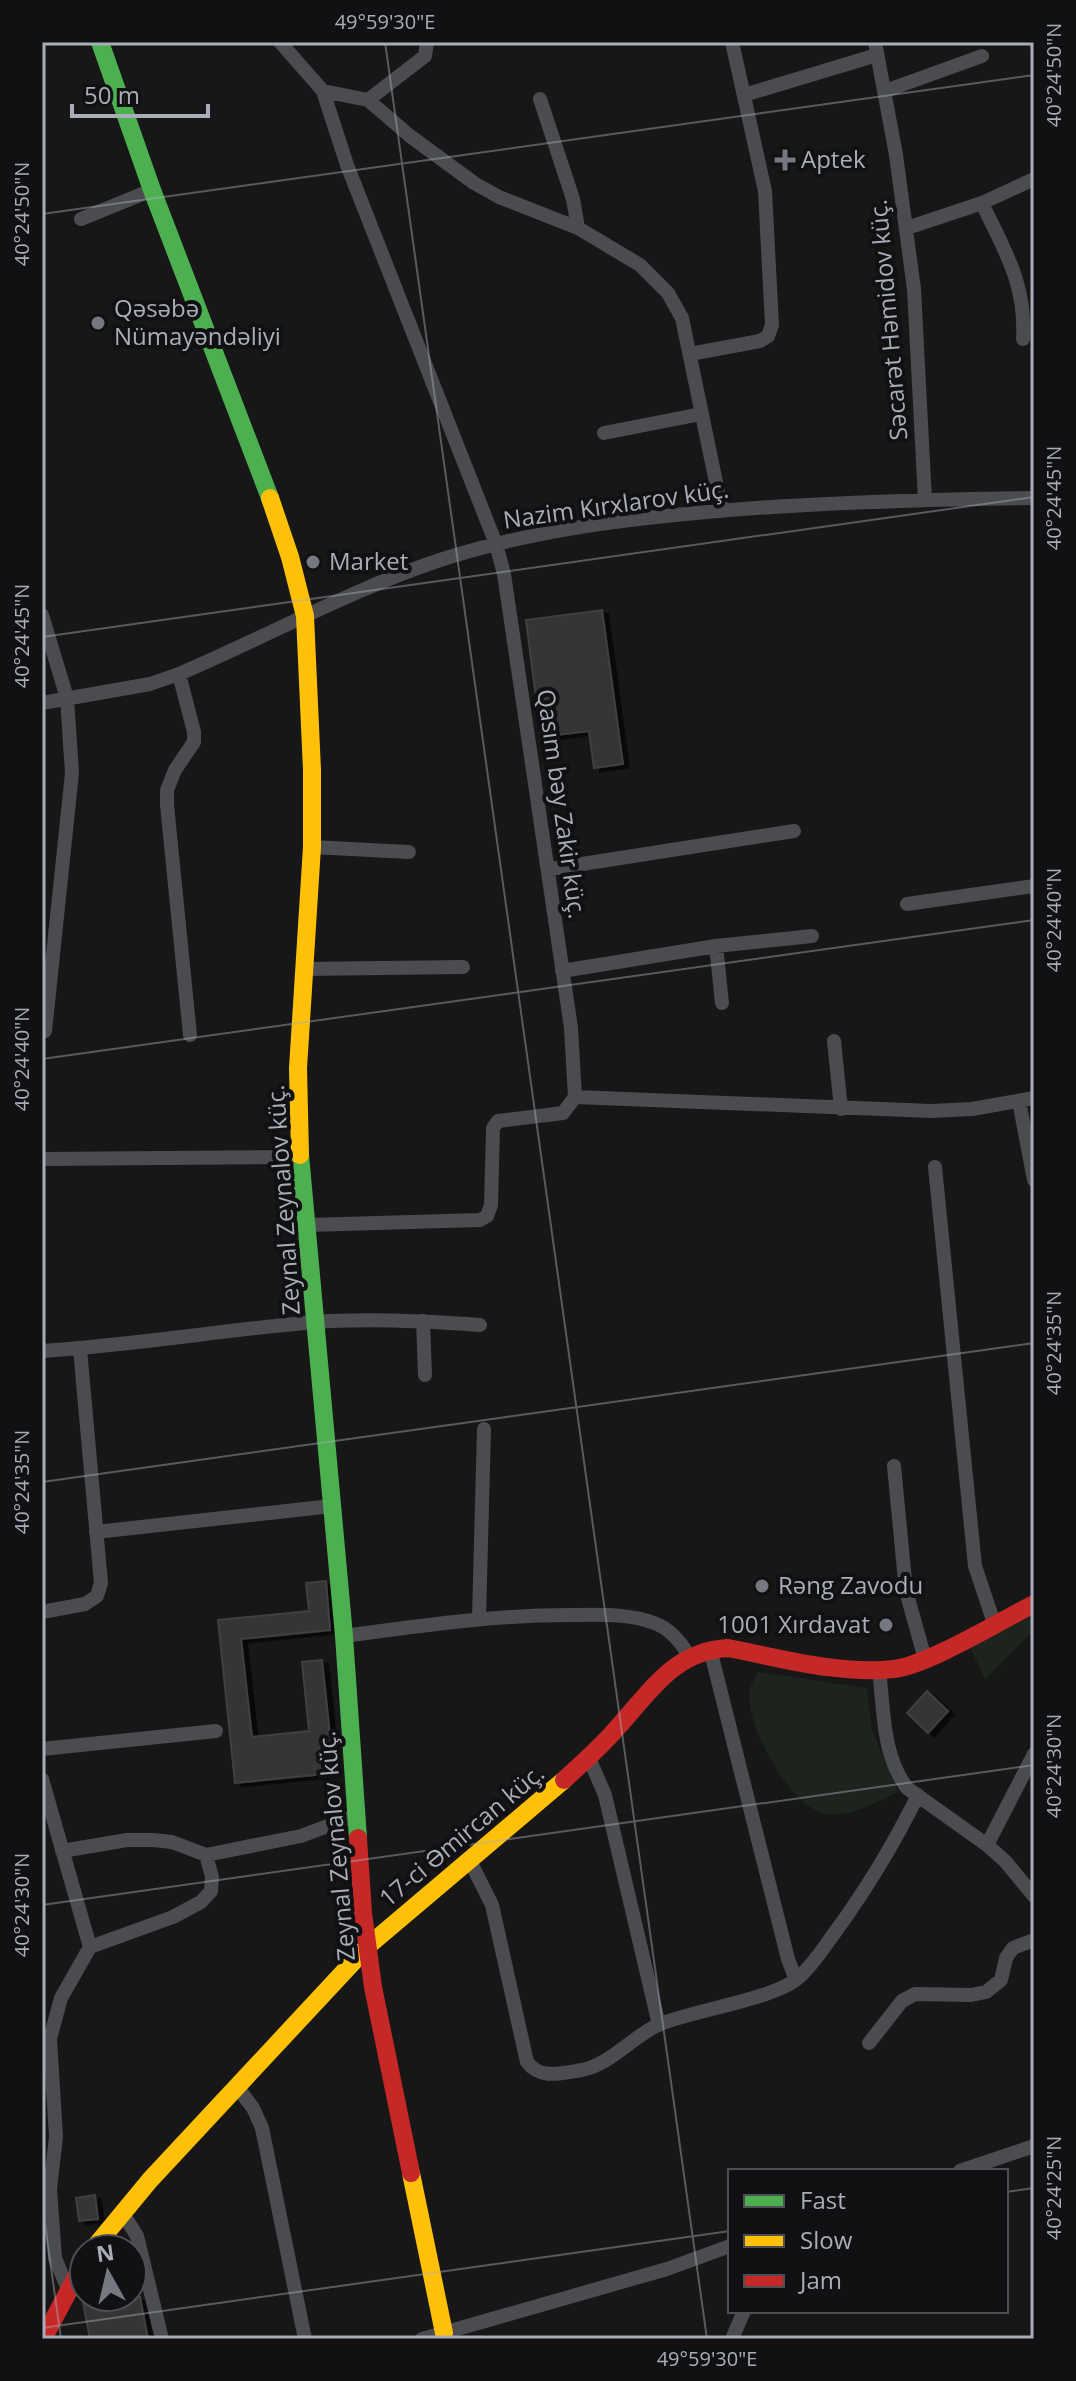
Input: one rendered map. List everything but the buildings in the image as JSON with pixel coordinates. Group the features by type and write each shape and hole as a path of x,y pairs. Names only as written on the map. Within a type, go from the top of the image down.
{"street":[{"name":"Zeynal Zeynalov küç.","path":"100,42 152,190 270,498 305,616 312,847 298,1068 300,1157 344,1636 363,1913 373,1987 444,2333"},
{"path":"280,42 323,91 368,100 410,136 474,183 499,197 578,228 640,265 668,293 682,318 722,511"},
{"path":"368,100 425,56 427,42"},
{"path":"690,354 760,341 768,336 772,325 765,191 732,42"},
{"path":"744,95 876,48"},
{"name":"Səcarət Həmidov küç.","path":"876,48 907,228 914,289 925,500"},
{"path":"885,91 982,56"},
{"name":"Qasım bəy Zakir küç.","path":"323,91 347,165 496,544 508,600 550,869 571,1028 575,1097"},
{"path":"540,99 573,199 578,228"},
{"path":"907,228 982,203 1034,179"},
{"path":"81,219 152,190"},
{"path":"982,203 1019,283 1025,313 1023,339"},
{"path":"604,433 701,414"},
{"name":"Nazim Kırxlarov küç.","path":"42,703 150,684 179,674 305,616 438,561 496,544 596,525 722,511 925,500 1034,498"},
{"path":"42,615 67,698 72,773 45,1031"},
{"path":"179,674 194,742 175,770 167,790 167,805 190,1035"},
{"path":"550,869 794,831"},
{"path":"312,847 409,852"},
{"path":"907,904 1034,886"},
{"path":"562,971 716,946 812,936"},
{"path":"716,946 722,1003"},
{"path":"303,969 463,967"},
{"path":"834,1041 841,1109"},
{"path":"308,1225 480,1220 487,1216 491,1205 493,1128 498,1121 563,1113 575,1097 931,1111 972,1109 1027,1100 1034,1180"},
{"path":"42,1159 300,1157"},
{"path":"935,1167 975,1566 994,1623"},
{"path":"423,1321 425,1375"},
{"path":"42,1351 317,1322 423,1321 480,1325"},
{"path":"42,1612 85,1604 97,1596 101,1583 80,1349"},
{"path":"479,1618 484,1429"},
{"path":"894,1466 906,1591 925,1659"},
{"path":"96,1532 332,1506"},
{"path":"796,1980 710,1649 748,1650 837,1668 895,1669 925,1659 1034,1604"},
{"path":"344,1636 479,1618 597,1615 631,1617 656,1624 670,1632 689,1656"},
{"name":"17-ci Əmircan küç.","path":"106,2233 368,1946 589,1758 661,1678 689,1656 710,1649"},
{"path":"879,1670 891,1760 907,1788 987,1845 1034,1896"},
{"path":"42,1749 216,1731"},
{"path":"987,1845 1034,1754"},
{"path":"589,1758 605,1795 659,2025"},
{"path":"42,1779 90,1947"},
{"path":"470,1861 492,1905 527,2062 533,2071 545,2075 585,2069 601,2063 659,2025 796,1980 860,1898 890,1851 918,1795"},
{"path":"62,1851 127,1840 153,1840 172,1842 206,1855 301,1836 357,1815"},
{"path":"43,2339 68,2289 55,2258 50,2189 56,2137 47,2058 61,1998 90,1947 173,1917 201,1902 211,1891 212,1877 206,1855"},
{"path":"869,2043 902,2001 915,1994 971,1995 986,1992 1001,1980 1006,1958 1013,1948 1034,1940"},
{"path":"238,2088 253,2108 262,2128 305,2339"},
{"path":"966,2169 1034,2146"},
{"path":"122,2212 137,2236 162,2339"},
{"path":"422,2339 667,2269 728,2247"},
{"path":"732,2339 743,2313"}],"shaded area":[{"path":"1034,1615 1034,1630 985,1680 970,1647"},
{"path":"758,1672 867,1688 872,1730 898,1792 864,1808 836,1814 813,1809 799,1797 772,1762 754,1722 750,1689"}],"traffic: fast":[{"path":"100,42 152,190 270,498"},
{"path":"300,1155 344,1636 358,1838"}],"traffic: slow":[{"path":"270,498 305,616 312,847 298,1068 300,1155"},
{"path":"106,2233 150,2180 368,1946 564,1780"},
{"path":"411,2173 444,2333"}],"traffic: jam":[{"path":"564,1780 604,1742 665,1675 678,1665 709,1651 728,1648 831,1668 894,1669 925,1660 1034,1604"},
{"path":"358,1838 363,1913 373,1987 411,2173"},
{"path":"43,2339 68,2292"}],"place":[{"name":"Aptek","path":"785,160"},
{"name":"Qəsəbə Nümayəndəliyi","path":"98,323"},
{"name":"Market","path":"313,562"},
{"name":"Rəng Zavodu","path":"762,1586"},
{"name":"1001 Xırdavat","path":"886,1625"}]}
